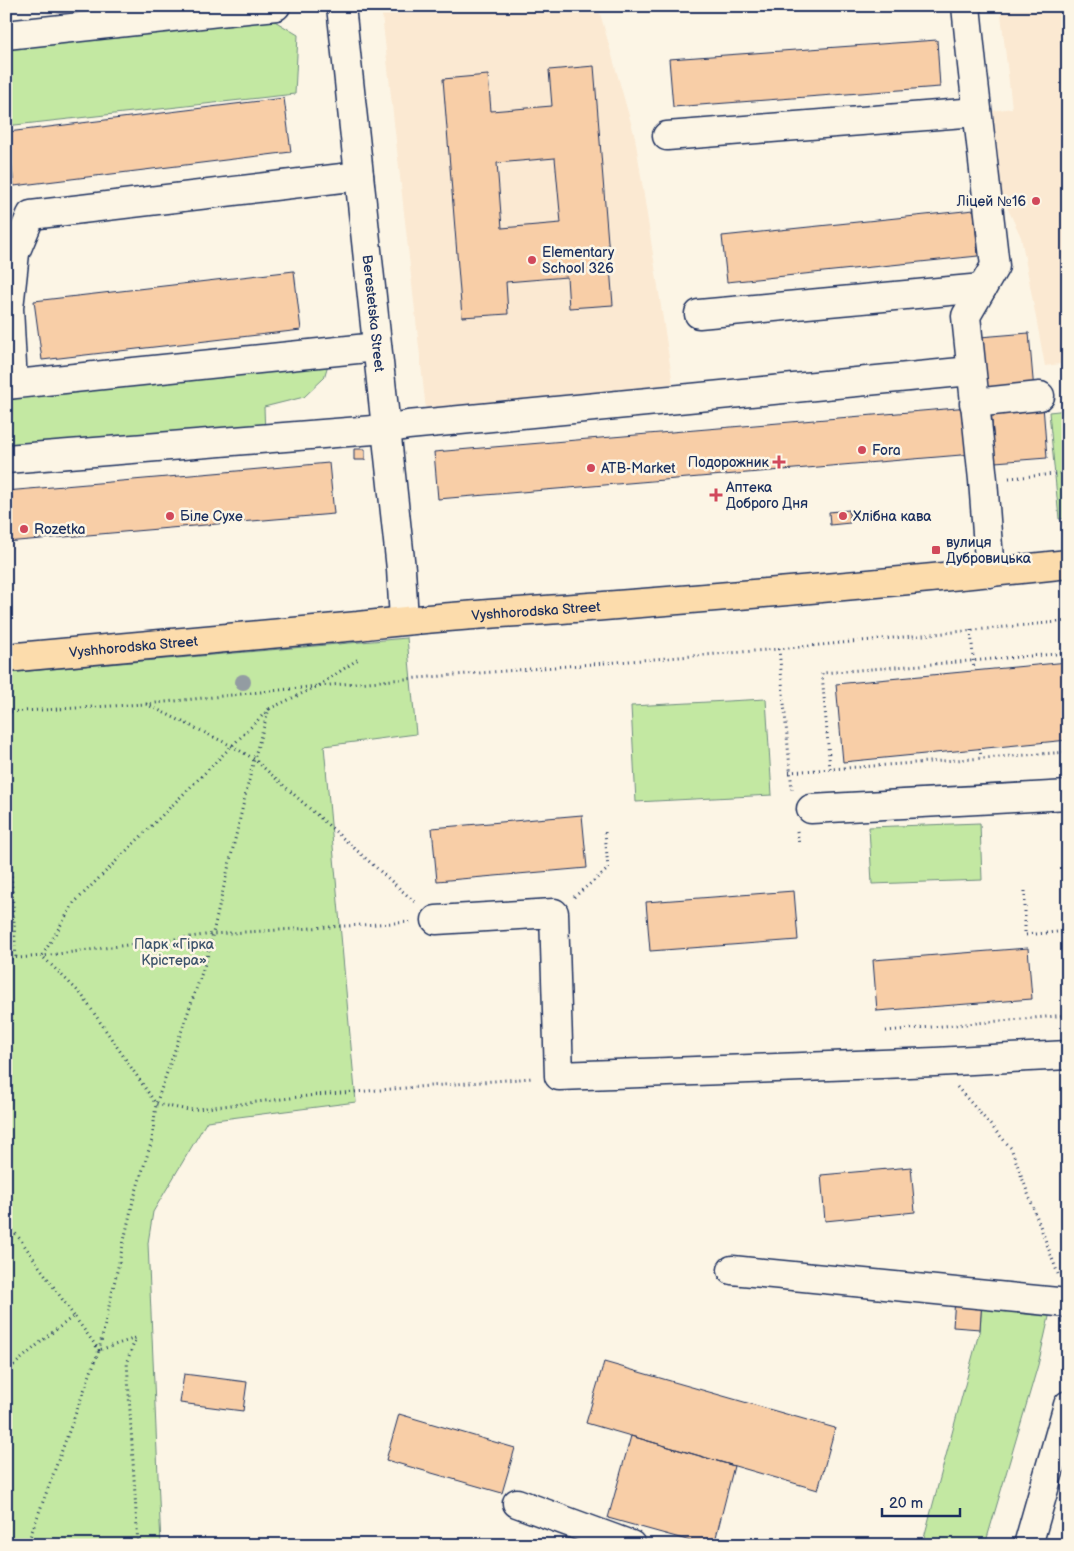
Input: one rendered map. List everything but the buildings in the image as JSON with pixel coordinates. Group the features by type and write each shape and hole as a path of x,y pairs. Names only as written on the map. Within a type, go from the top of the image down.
{"main road":[{"name":"Vyshhorodska Street","path":"6,658 358,626 404,620 604,606 990,573 1068,564"}],"street":[{"path":"6,34 276,6"},
{"name":"Berestetska Street","path":"341,6 386,429 404,620"},
{"path":"966,6 996,266 966,316 983,480 990,573"},
{"path":"667,136 977,112"},
{"path":"359,176 31,215 14,253 9,308 10,384 377,347"},
{"path":"700,314 982,288"},
{"path":"6,460 386,429 408,425 971,371"},
{"path":"974,403 1040,396"},
{"path":"802,803 1068,795"},
{"path":"436,920 554,913 559,1076 935,1062 1068,1055"},
{"path":"732,1270 1064,1293"},
{"path":"1028,1545 1068,1405"},
{"path":"1058,1442 1064,1473 1068,1483"},
{"path":"517,1503 630,1545"}],"path":[{"path":"983,480 1068,473"},
{"path":"6,712 146,704 318,686 779,648 1068,621"},
{"path":"971,630 974,671"},
{"path":"779,648 789,772 802,803"},
{"path":"830,769 822,673 1068,653"},
{"path":"42,956 74,903 269,709 318,686 360,658"},
{"path":"146,704 232,746 254,759 436,920"},
{"path":"27,1545 99,1350 133,1201 152,1140 156,1104 207,958 254,759 269,709"},
{"path":"980,748 981,758"},
{"path":"789,772 1068,752"},
{"path":"6,781 16,959"},
{"path":"554,913 608,869 605,832"},
{"path":"1026,891 1025,935 1068,931"},
{"path":"6,959 213,934 436,920"},
{"path":"42,956 81,994 156,1104 189,1110 316,1095 559,1076"},
{"path":"886,1031 1068,1014"},
{"path":"935,1062 1011,1148 1064,1293"},
{"path":"6,1222 99,1350"},
{"path":"6,1372 74,1316"},
{"path":"99,1350 136,1338 128,1361 138,1545"}],"shaded area":[{"name":"Elementary School 326","path":"381,6 598,6 635,137 673,384 426,410"},
{"name":"Ліцей №16","path":"1000,6 1068,6 1068,363 1045,366 1021,237 987,164 985,112 1012,108"}],"green space":[{"path":"273,20 298,35 295,94 6,126 6,48"},
{"path":"330,358 324,378 304,397 264,407 265,434 6,455 6,393"},
{"path":"1068,410 1068,518 1059,519 1049,412"},
{"name":"Парк «Гірка Крістера»","path":"407,638 416,734 324,746 356,1102 207,1121 153,1212 148,1243 161,1545 6,1545 6,673"},
{"path":"766,699 772,795 636,802 631,706"},
{"path":"980,823 982,880 872,884 869,827"},
{"path":"982,1300 1051,1308 1038,1365 985,1545 922,1545 980,1329"}],"place":[{"name":"Ліцей №16","path":"1036,201"},
{"name":"Elementary School 326","path":"532,260"},
{"name":"Fora","path":"862,450"},
{"name":"Подорожник","path":"779,462"},
{"name":"ATB-Market","path":"591,468"},
{"name":"Аптека Доброго Дня","path":"716,495"},
{"name":"Біле Сухе","path":"170,516"},
{"name":"Хлібна кава","path":"843,516"},
{"name":"Rozetka","path":"24,529"},
{"name":"вулиця Дубровицька","path":"936,550"}]}
